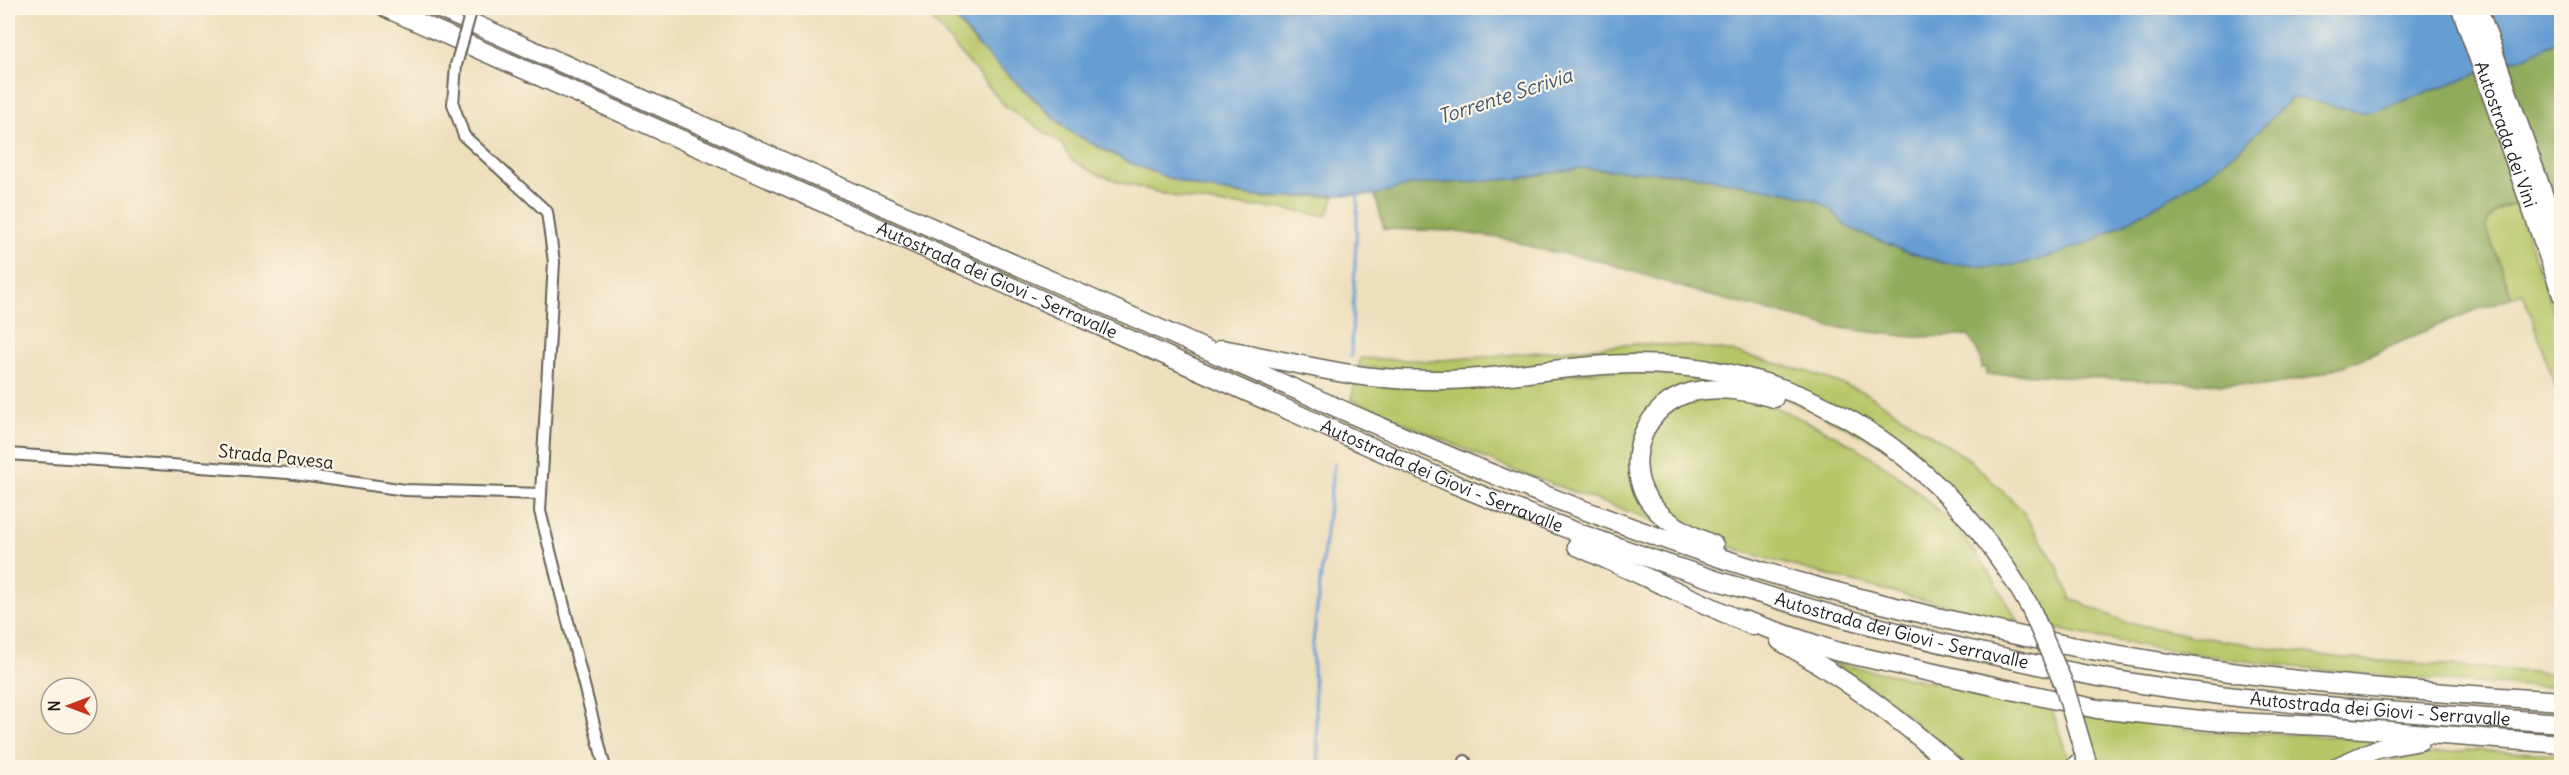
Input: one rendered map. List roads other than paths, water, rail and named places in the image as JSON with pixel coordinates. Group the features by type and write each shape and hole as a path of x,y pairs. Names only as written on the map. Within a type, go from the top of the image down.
{"highway":[{"name":"Autostrada dei Giovi - Serravalle","path":"386,8 1454,484 1548,523 1657,562 1811,610 1943,644 2085,675 2199,692 2355,709 2562,723"},
{"name":"Autostrada dei Giovi - Serravalle","path":"438,8 1405,439 1498,478 1660,538 1819,587 1961,623 2090,650 2203,668 2355,687 2562,701"},
{"name":"Autostrada dei Vini","path":"2461,8 2546,227 2562,248"},
{"name":"Autostrada dei Vini","path":"2478,8 2546,227 2562,295"},
{"path":"1192,343 1358,376 1389,378 1485,379 1602,364 1677,365 1711,370 1797,394 1837,412 1877,436 1934,480 1989,541 2026,612 2047,675 2083,766"},
{"path":"1819,587 1695,537 1658,512 1648,500 1640,484 1636,469 1637,452 1647,426 1665,405 1692,392 1715,390 1751,393 1771,397 1805,410 1868,443 1899,465 1957,520 2026,612"},
{"path":"1454,484 1528,525 1743,620 1826,667 1926,741 1955,768"},
{"path":"1743,620 1835,651 2097,709 2211,721 2324,726 2562,744"},
{"path":"2334,768 2377,749 2403,742 2478,739"}],"street":[{"path":"471,8 456,65 453,104 464,136 547,212 554,261 540,511 605,768"},
{"name":"Strada Pavesa","path":"8,454 288,473 405,489 541,494"}],"water":[{"name":"Torrente Scrivia","path":"947,8 2561,8 2562,39 2524,57 2372,112 2352,111 2312,100 2292,98 2244,145 2203,178 2129,221 2090,242 2055,255 2021,264 1990,267 1944,263 1902,250 1846,226 1820,202 1792,193 1686,174 1578,168 1516,179 1409,185 1375,195 1284,198 1251,196 1201,188 1128,162 1072,133 985,53"}],"waterway":[{"path":"1351,357 1358,194"},
{"path":"1319,768 1312,651 1334,463"}]}
